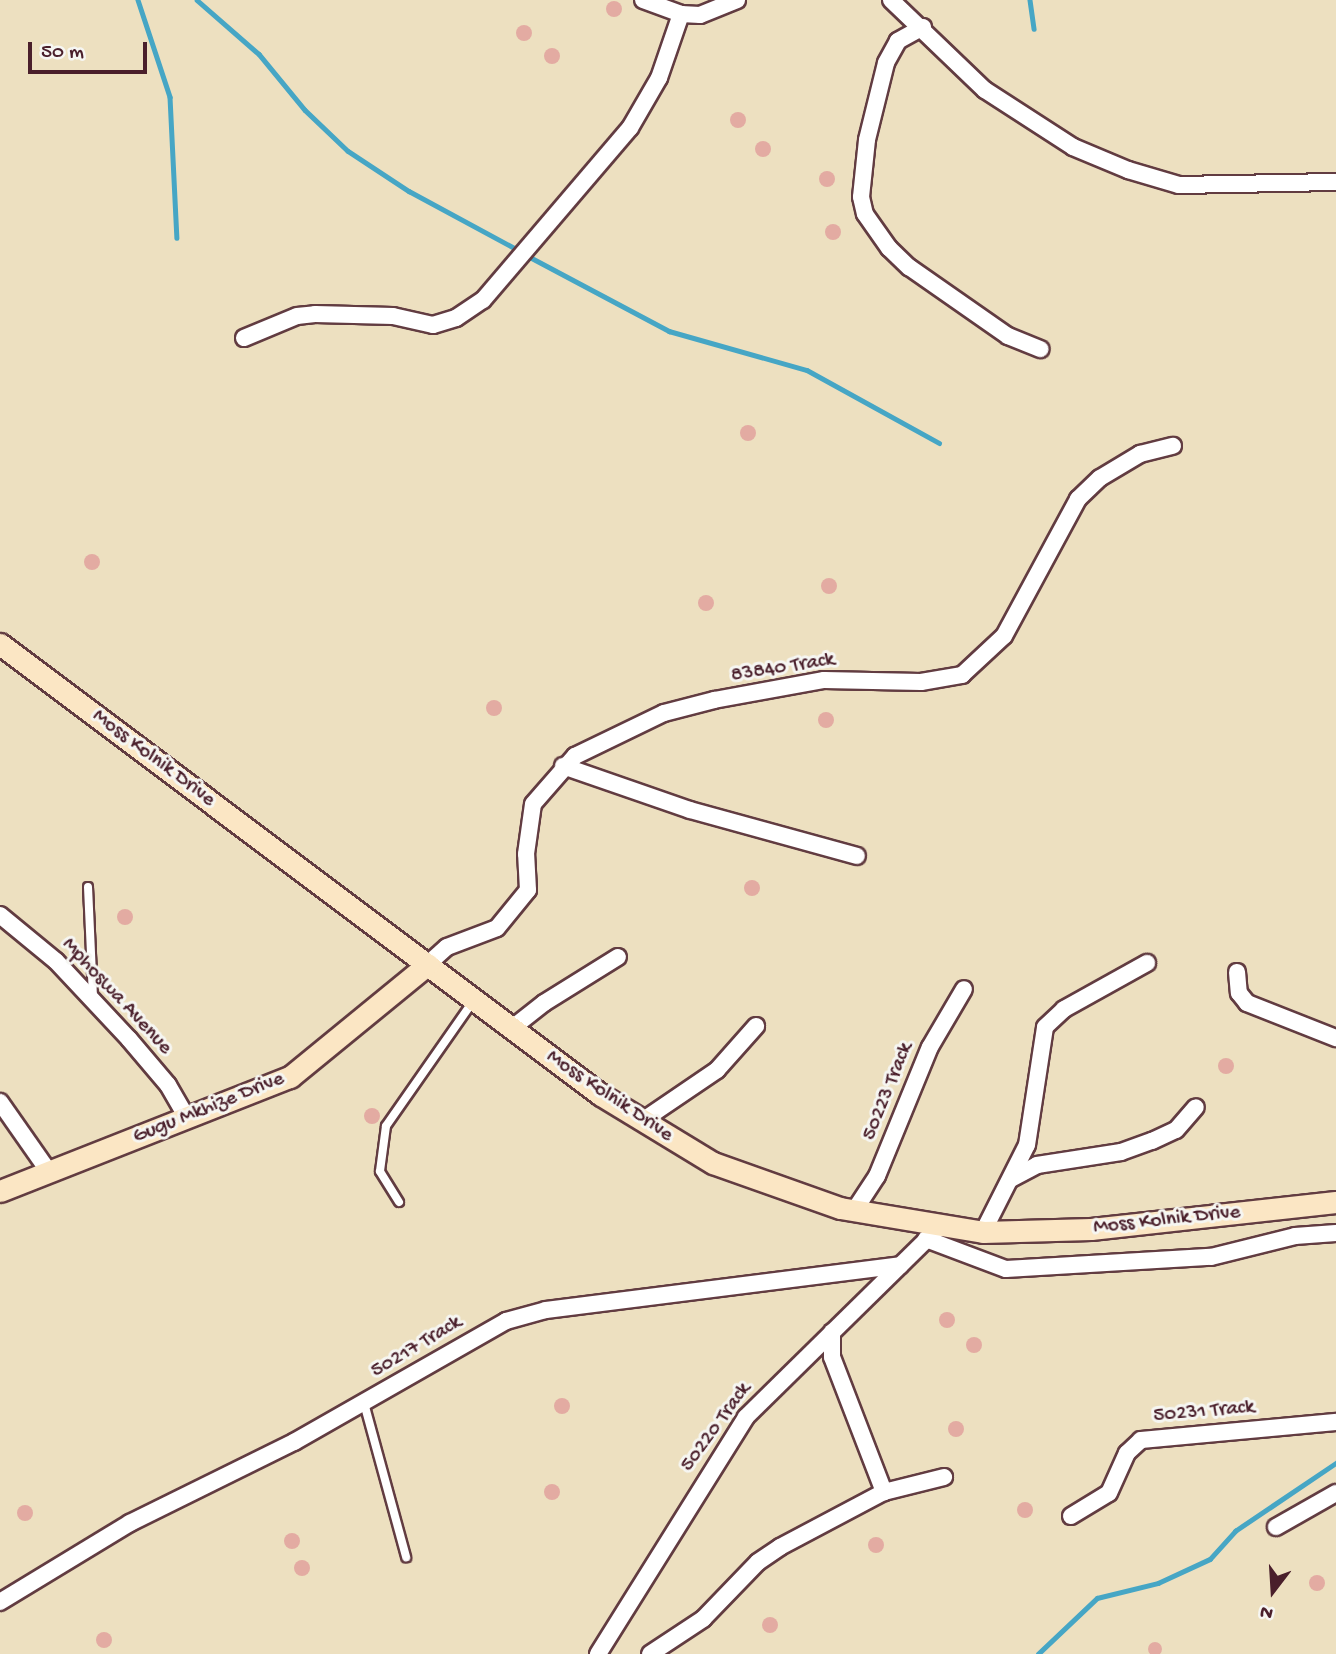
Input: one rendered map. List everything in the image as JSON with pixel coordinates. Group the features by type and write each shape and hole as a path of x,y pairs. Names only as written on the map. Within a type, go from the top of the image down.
{"main road":[{"name":"Moss Kolnik Drive","path":"0,644 511,1029 642,1121 713,1163 854,1211 932,1233 1091,1229 1336,1202"},
{"name":"Gugu Mkhize Drive","path":"0,1191 290,1077 428,964"}],"street":[{"path":"643,0 681,14 700,15 737,0"},
{"path":"896,1 985,90 1073,147 1128,170 1179,185 1336,182"},
{"path":"244,338 297,316 374,315 433,325 477,305 521,252 546,231 630,128 659,78 681,14"},
{"path":"923,27 898,40 886,63 867,140 861,197 865,214 888,248 909,267 1008,336 1040,349"},
{"name":"83840 Track","path":"428,964 447,947 497,928 528,890 526,854 533,804 563,766 638,724 701,703 824,680 921,682 962,675 1004,636 1079,499 1132,458 1173,446"},
{"path":"563,766 690,810 857,856"},
{"name":"Mphoswa Avenue","path":"0,915 56,961 93,1000 168,1084 188,1119"},
{"path":"511,1029 618,957"},
{"path":"983,1232 1027,1144 1045,1027 1064,1009 1096,996 1147,963"},
{"path":"1237,972 1239,993 1247,1003 1336,1038"},
{"name":"50223 Track","path":"854,1211 877,1176 930,1046 964,989"},
{"path":"642,1121 717,1070 756,1026"},
{"path":"0,1102 49,1171"},
{"path":"1011,1179 1037,1165 1121,1152 1164,1136 1196,1107"},
{"path":"932,1233 1006,1269 1211,1257 1295,1236 1336,1233"},
{"name":"50220 Track","path":"598,1654 739,1426 768,1391 932,1233"},
{"name":"50217 Track","path":"0,1602 130,1523 364,1404 480,1334 525,1315 767,1279 900,1265"},
{"path":"832,1332 831,1357 884,1492"},
{"name":"50231 Track","path":"1071,1516 1109,1493 1127,1453 1141,1440 1336,1422"},
{"path":"650,1654 703,1619 758,1562 884,1492 944,1477"},
{"path":"1276,1527 1336,1493"}],"lane":[{"path":"88,887 93,1000"},
{"path":"399,1202 380,1171 386,1126 474,1000"},
{"path":"364,1404 405,1557"}],"building":[{"path":"614,1 620,3 620,15 614,17 608,15 606,9 608,3"},
{"path":"524,25 530,27 530,39 524,41 518,39 516,33 518,27"},
{"path":"552,48 558,50 558,62 552,64 546,62 544,56 546,50"},
{"path":"738,112 744,114 744,126 738,128 732,126 730,120 732,114"},
{"path":"763,141 769,143 769,155 763,157 757,155 755,149 757,143"},
{"path":"827,171 833,173 833,185 827,187 821,185 819,179 821,173"},
{"path":"833,224 839,226 839,238 833,240 827,238 825,232 827,226"},
{"path":"748,425 754,427 754,439 748,441 742,439 740,433 742,427"},
{"path":"92,554 98,556 98,568 92,570 86,568 84,562 86,556"},
{"path":"829,578 835,580 835,592 829,594 823,592 821,586 823,580"},
{"path":"706,595 712,597 712,609 706,611 700,609 698,603 700,597"},
{"path":"494,700 500,702 500,714 494,716 488,714 486,708 488,702"},
{"path":"826,712 832,714 832,726 826,728 820,726 818,720 820,714"},
{"path":"752,880 758,882 758,894 752,896 746,894 744,888 746,882"},
{"path":"125,909 131,911 131,923 125,925 119,923 117,917 119,911"},
{"path":"1226,1058 1232,1060 1232,1072 1226,1074 1220,1072 1218,1066 1220,1060"},
{"path":"372,1108 378,1110 378,1122 372,1124 366,1122 364,1116 366,1110"},
{"path":"947,1312 953,1314 953,1326 947,1328 941,1326 939,1320 941,1314"},
{"path":"974,1337 980,1339 980,1351 974,1353 968,1351 966,1345 968,1339"},
{"path":"562,1398 568,1400 568,1412 562,1414 556,1412 554,1406 556,1400"},
{"path":"956,1421 962,1423 962,1435 956,1437 950,1435 948,1429 950,1423"},
{"path":"552,1484 558,1486 558,1498 552,1500 546,1498 544,1492 546,1486"},
{"path":"1025,1502 1031,1504 1031,1516 1025,1518 1019,1516 1017,1510 1019,1504"},
{"path":"25,1505 31,1507 31,1519 25,1521 19,1519 17,1513 19,1507"},
{"path":"292,1533 298,1535 298,1547 292,1549 286,1547 284,1541 286,1535"},
{"path":"876,1537 882,1539 882,1551 876,1553 870,1551 868,1545 870,1539"},
{"path":"302,1560 308,1562 308,1574 302,1576 296,1574 294,1568 296,1562"},
{"path":"1317,1575 1323,1577 1323,1589 1317,1591 1311,1589 1309,1583 1311,1577"},
{"path":"770,1617 776,1619 776,1631 770,1633 764,1631 762,1625 764,1619"},
{"path":"104,1632 110,1634 110,1646 104,1648 98,1646 96,1640 98,1634"},
{"path":"1155,1642 1160,1644 1160,1654 1155,1656 1150,1654 1148,1649 1150,1644"}],"waterway":[{"path":"138,0 170,97 177,238"},
{"path":"197,0 259,54 305,110 348,151 409,191 520,251"},
{"path":"1030,0 1034,29"},
{"path":"528,256 669,331 807,370 939,443"},
{"path":"1038,1654 1097,1598 1158,1583 1210,1559 1235,1531 1336,1463"}]}
